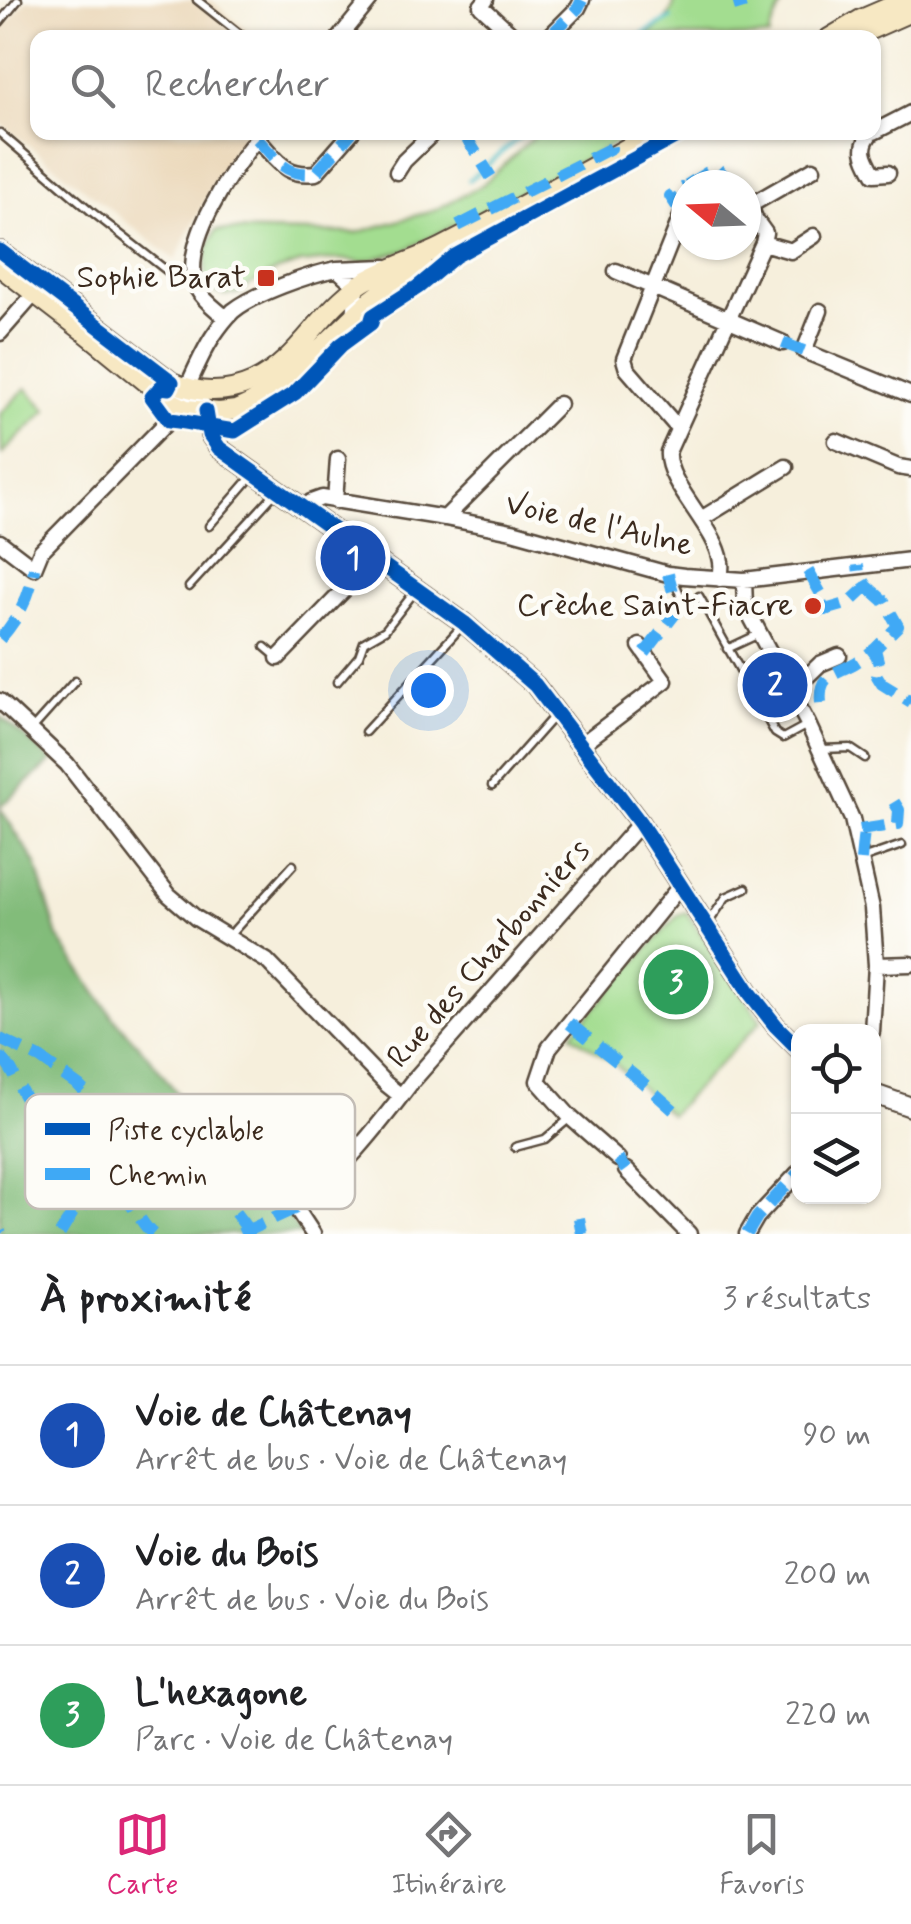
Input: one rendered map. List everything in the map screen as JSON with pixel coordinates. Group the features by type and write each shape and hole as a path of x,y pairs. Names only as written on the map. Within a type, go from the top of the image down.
{"main road":[{"path":"842,30 894,0"},
{"path":"861,19 905,0"},
{"path":"870,30 911,12"},
{"path":"0,267 168,400 222,391 271,372 357,286 392,267 438,250 641,140"},
{"path":"0,251 206,412 236,410 266,396 298,372 371,300 438,250"}],"street":[{"path":"346,30 370,0"},
{"path":"486,0 481,6 507,30"},
{"path":"556,30 582,0"},
{"path":"881,128 911,113"},
{"path":"226,318 200,293 193,262 197,242 225,184 256,140"},
{"path":"262,140 289,172 301,175 316,173 345,140"},
{"path":"397,172 426,140"},
{"path":"867,140 863,156 874,174 888,173"},
{"path":"720,579 721,559 669,466 668,452 763,243 765,234 751,211 754,203 812,169"},
{"path":"763,243 790,251 814,236"},
{"path":"671,240 624,359 627,368 678,428"},
{"path":"0,542 34,568 42,551 169,420 212,338 236,308 324,272 392,267"},
{"path":"337,270 357,286 354,316"},
{"path":"616,271 784,343"},
{"path":"0,333 35,293"},
{"path":"820,311 804,350 911,395"},
{"path":"445,518 559,404"},
{"path":"206,412 212,441 219,448 464,623 535,685 640,823 750,993 791,1041"},
{"path":"836,440 911,469"},
{"path":"336,501 338,458"},
{"path":"701,519 786,467"},
{"name":"Voie de l'Aulne","path":"309,514 316,500 322,498 512,531 671,574 720,579 744,580 911,560"},
{"path":"278,658 374,560"},
{"path":"744,580 745,606 792,692 852,819 872,908 876,965 872,1024"},
{"path":"582,744 665,681 640,646"},
{"path":"792,692 820,664 839,656"},
{"path":"0,701 67,764 169,895 196,918 267,962 401,1096"},
{"name":"Rue des Charbonniers","path":"355,1153 640,823"},
{"path":"680,884 549,1048 538,1081 689,1234"},
{"path":"876,965 911,964"},
{"path":"881,1096 911,1107"},
{"path":"745,1234 791,1181"},
{"name":"Rue des Charbonniers","path":"297,1209 313,1234"}],"lane":[{"path":"0,22 18,0"},
{"path":"197,0 235,30"},
{"path":"0,133 172,274 194,278"},
{"path":"209,526 254,474"},
{"path":"190,587 277,491"},
{"path":"671,574 685,606"},
{"path":"337,682 359,656 364,642 385,630 416,588"},
{"path":"699,596 775,733 782,738 808,724"},
{"path":"365,732 464,623"},
{"path":"727,649 760,634"},
{"path":"265,647 278,658"},
{"path":"32,729 75,681"},
{"path":"492,786 558,713"},
{"path":"820,750 850,748 865,758"},
{"path":"861,860 902,845"},
{"path":"228,937 294,866"},
{"path":"706,926 726,897 746,888"},
{"path":"515,1147 545,1139 571,1118"}],"shaded area":[{"path":"27,0 211,0 247,30 30,30 30,140 242,140 212,187 175,260 0,123 0,31"}],"green space":[{"path":"675,0 784,0 770,30 655,30 671,12"},
{"path":"530,140 622,140 403,251 361,262 339,259 301,263 278,270 240,293 225,296 214,292 206,282 208,247 216,230 356,233 435,210 482,185"},
{"path":"26,388 47,410 2,454 0,414"},
{"path":"0,716 52,761 0,807"},
{"path":"0,808 36,864 58,937 112,1016 177,1094 25,1094 25,1209 287,1209 302,1234 0,1234"},
{"path":"686,912 761,1021 670,1115 613,1062 571,1035 678,915"}],"waterway":[{"path":"650,30 671,18"},
{"path":"469,180 516,140"}],"marked path":[{"path":"556,30 582,0"},
{"path":"738,0 741,10"},
{"path":"258,140 289,170 305,174 316,173 345,140"},
{"path":"468,140 491,177"},
{"path":"458,226 611,148 610,140"},
{"path":"711,170 719,170"},
{"path":"783,343 804,351"},
{"path":"808,571 825,610 849,603 867,586 858,565"},
{"path":"0,639 23,606 34,568"},
{"path":"645,653 678,610 668,574"},
{"path":"867,586 884,601 898,626 875,649 877,676 882,684 911,702"},
{"path":"821,703 825,681 875,649"},
{"path":"860,830 898,824 899,810 888,792"},
{"path":"861,860 864,830"},
{"path":"569,1023 679,1115"},
{"path":"0,1039 40,1058 87,1094"},
{"path":"0,1057 25,1096"},
{"path":"618,1159 626,1170"},
{"path":"747,1234 757,1217 791,1181"},
{"path":"60,1234 75,1209"},
{"path":"134,1209 153,1234"},
{"path":"232,1209 248,1230"},
{"path":"240,1234 294,1209"},
{"path":"579,1218 582,1234"}],"cycle path":[{"path":"0,251 172,382 152,397 169,420 235,431 295,393 341,345 371,323 373,316 418,287 455,256 669,140"},
{"path":"206,411 210,435 219,448 464,623 535,685 640,823 750,993 791,1041"}],"place":[{"name":"Sophie Barat","path":"266,278"},
{"name":"Voie de Châtenay","path":"353,558"},
{"name":"Crèche Saint-Fiacre","path":"813,606"},
{"name":"Voie du Bois","path":"775,685"},
{"name":"L'hexagone","path":"676,982"}]}
